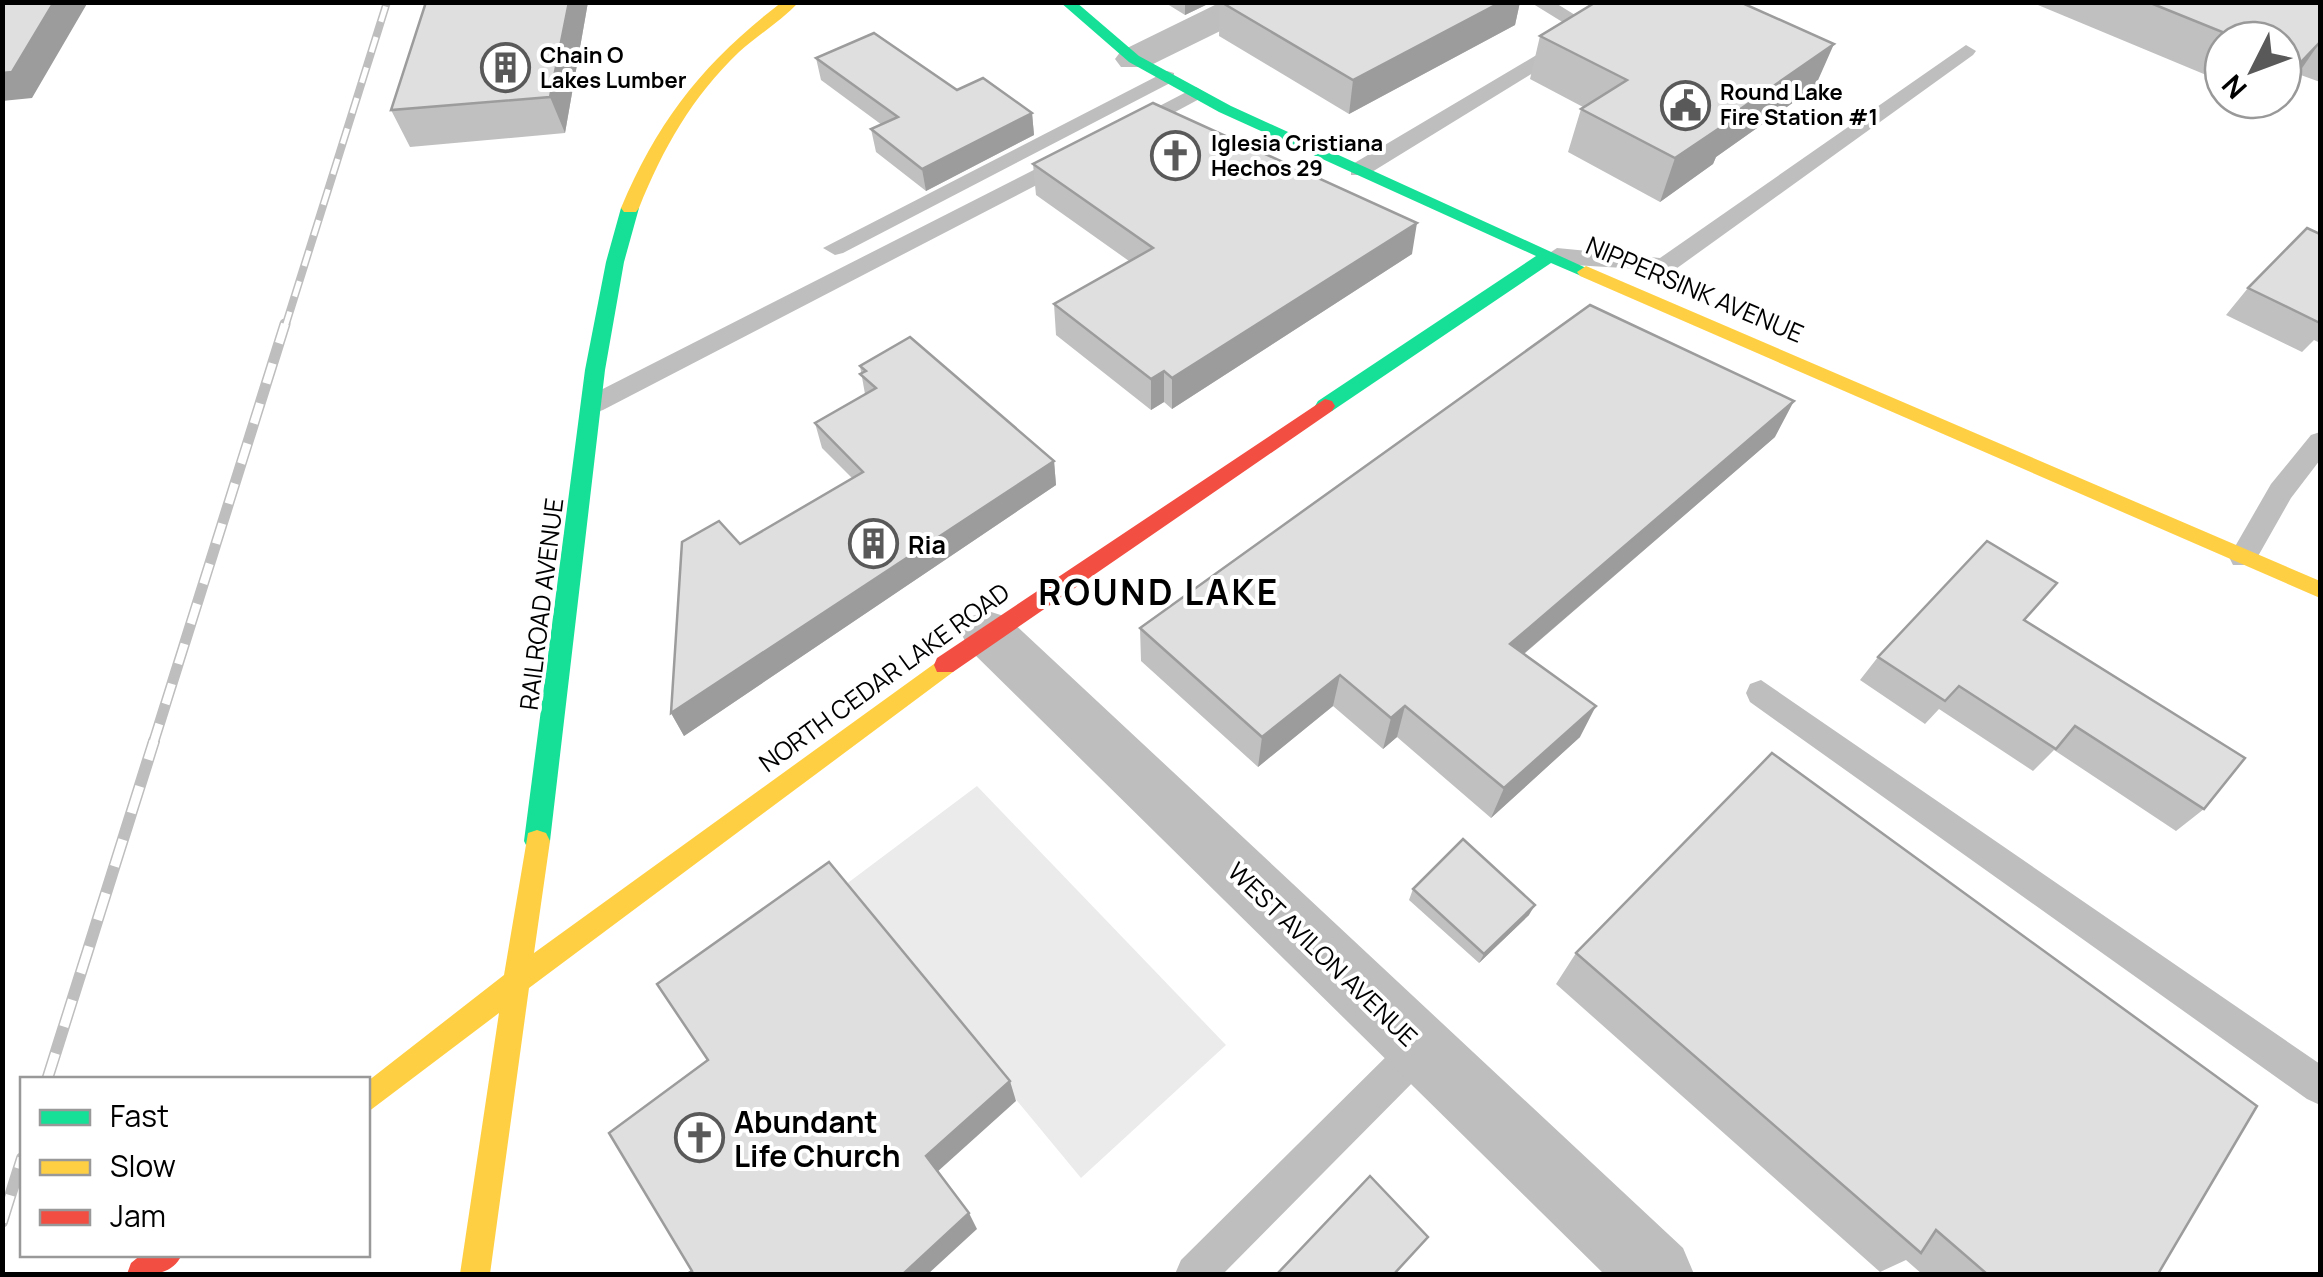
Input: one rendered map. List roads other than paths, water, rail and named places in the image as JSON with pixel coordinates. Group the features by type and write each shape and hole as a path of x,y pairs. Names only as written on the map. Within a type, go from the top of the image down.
{"street":[{"name":"NIPPERSINK AVENUE","path":"1067,2 1134,59 1196,93 1360,170 1549,256 2320,590"},
{"path":"1134,59 1250,2"},
{"name":"RAILROAD AVENUE","path":"475,1274 519,980 614,257 646,163 665,125 696,82 729,47 793,4"},
{"name":"NORTH CEDAR LAKE ROAD","path":"370,1096 519,980 988,633 1549,256"},
{"name":"WEST AVILON AVENUE","path":"988,633 1652,1273"},
{"path":"142,1274 163,1257"}],"lane":[{"path":"1360,170 1591,32 1539,2"},
{"path":"1549,256 1664,266 1966,51"},
{"path":"835,248 1167,77"},
{"path":"594,404 1196,93"},
{"path":"2243,557 2281,491 2320,442"},
{"path":"1760,693 2320,1086"},
{"path":"1194,1274 1421,1048"}],"railway":[{"path":"285,327 387,2"},
{"path":"153,744 285,324"},
{"path":"48,1077 154,741"},
{"path":"2,1222 20,1164"}],"place":[{"name":"Chain O Lakes Lumber","path":"505,68"},
{"name":"Round Lake Fire Station #1","path":"1685,105"},
{"name":"Iglesia Cristiana Hechos 29","path":"1176,156"},
{"name":"Ria","path":"873,544"},
{"name":"Abundant Life Church","path":"699,1138"}],"district":[{"name":"ROUND LAKE","path":"1159,592"}]}
